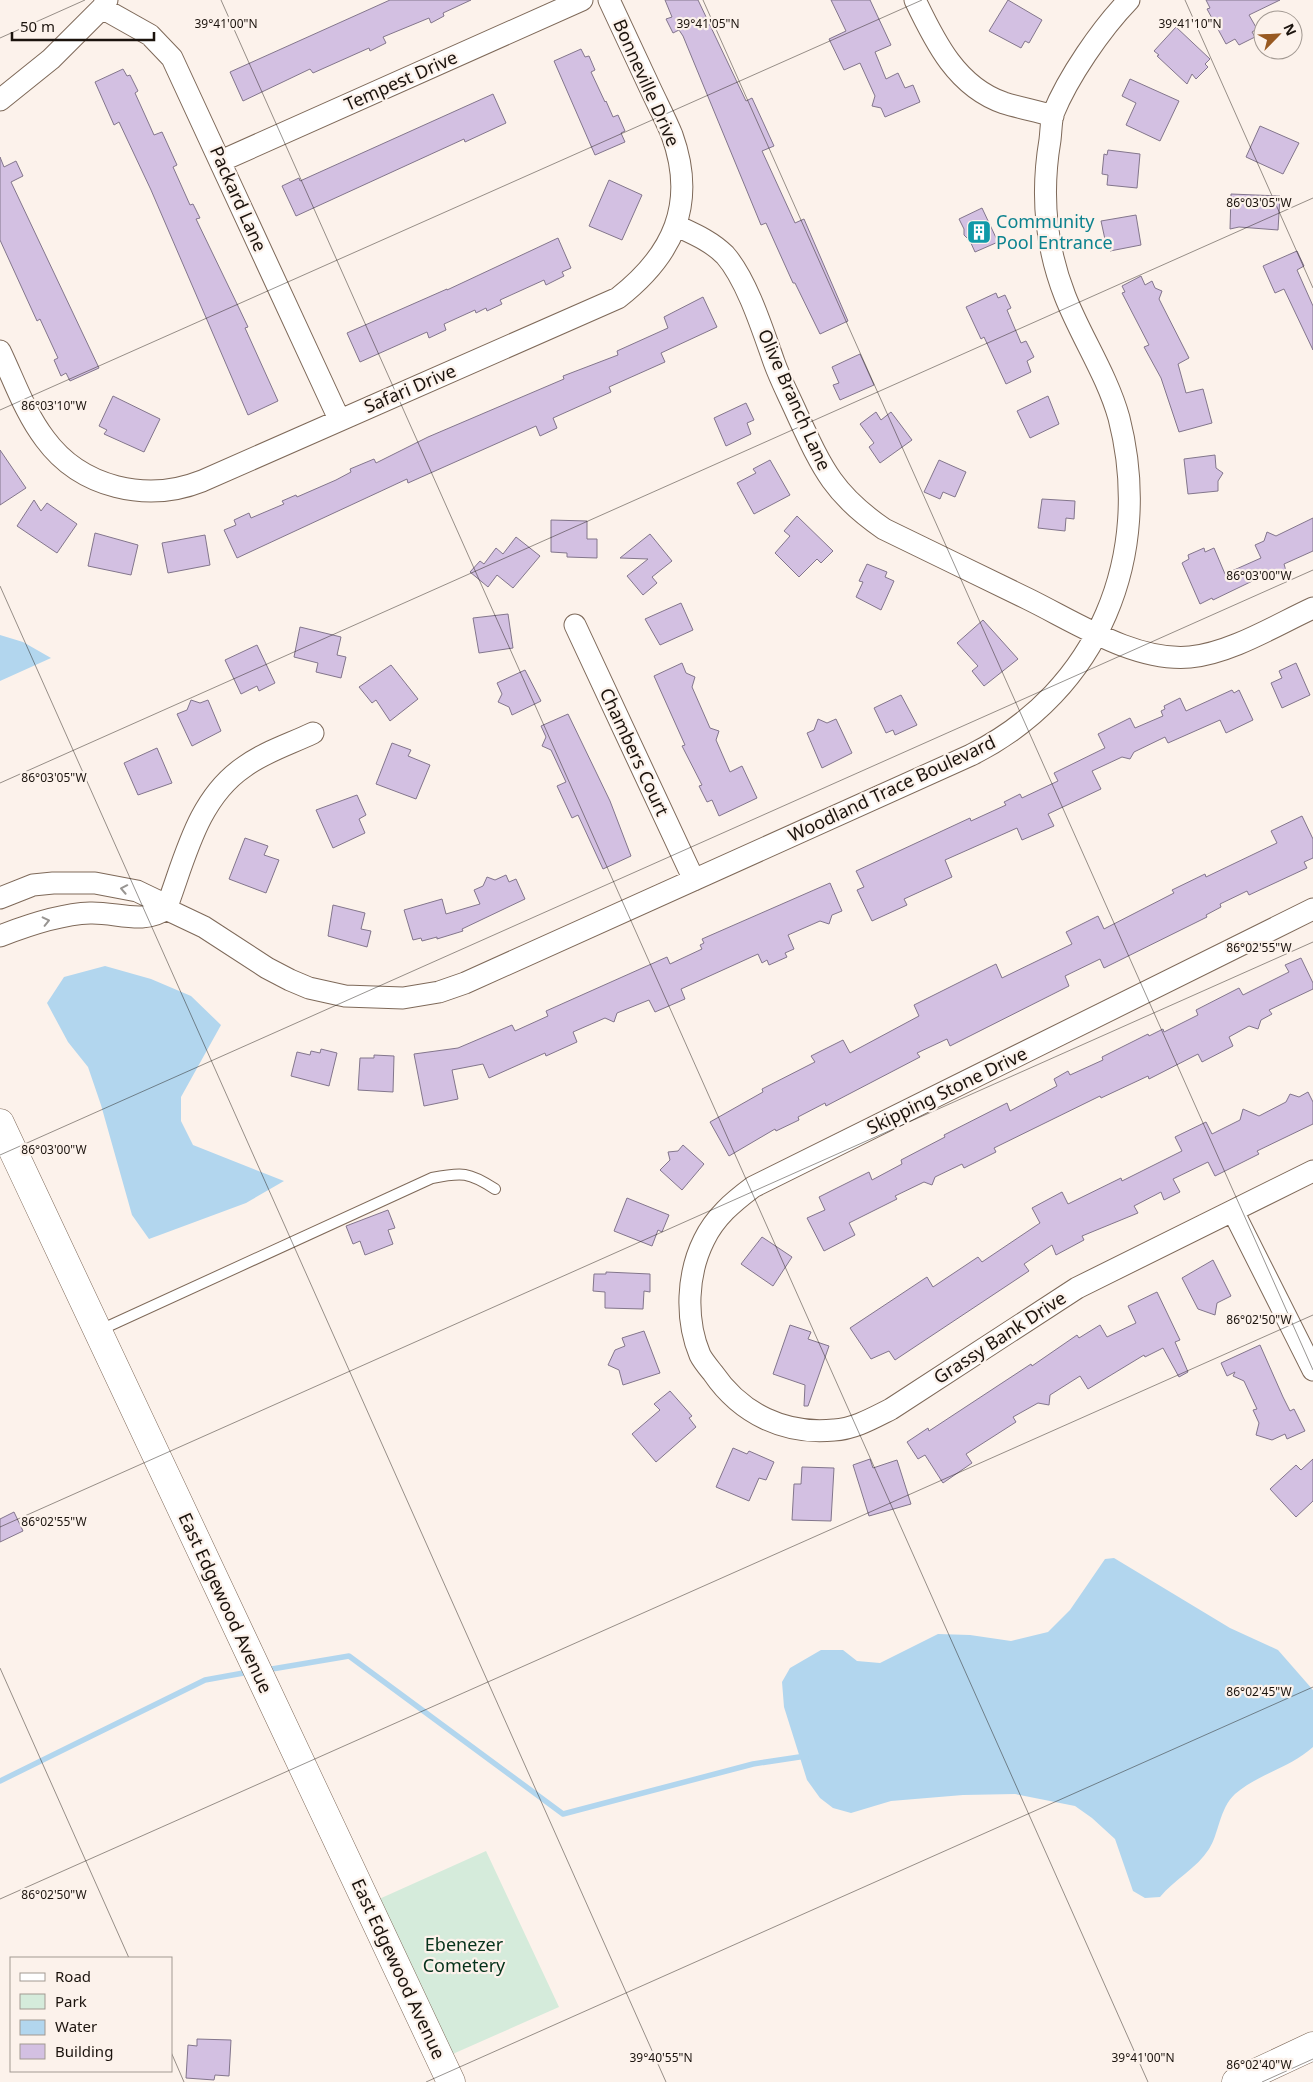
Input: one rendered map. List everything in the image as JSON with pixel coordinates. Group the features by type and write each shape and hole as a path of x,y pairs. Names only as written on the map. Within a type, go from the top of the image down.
{"main road":[{"name":"East Edgewood Avenue","path":"0,1123 451,2082"},
{"path":"1236,2082 1313,2046"}],"street":[{"name":"Tempest Drive","path":"221,161 582,0"},
{"name":"Bonneville Drive","path":"609,0 671,134 680,163 681,196 677,226"},
{"path":"915,0 945,57 974,86 1002,102 1053,116"},
{"name":"Woodland Trace Boulevard","path":"0,898 33,885 95,883 137,891 162,903 166,909 204,927 267,968 298,984 346,996 393,999 438,992 464,983 971,755 1001,738 1032,715 1063,684 1097,634 1111,604 1122,566 1130,519 1129,470 1118,416 1068,304 1051,255 1045,193 1053,116 1092,45 1129,0"},
{"name":"Packard Lane","path":"105,4 150,36 172,58 339,419"},
{"path":"0,100 51,60 105,4"},
{"name":"Safari Drive","path":"0,351 30,415 50,446 82,473 110,485 128,490 166,491 186,486 618,298 649,271 663,253 677,226"},
{"name":"Olive Branch Lane","path":"677,226 707,240 725,256 738,276 764,332 774,363 826,474 857,510 884,529 1097,634 1146,653 1165,657 1190,657 1215,652 1313,608"},
{"name":"Chambers Court","path":"575,624 694,880"},
{"path":"0,936 28,925 90,913 135,917 158,915 166,909 202,813 222,786 238,771 257,759 312,733"},
{"name":"Skipping Stone Drive","path":"700,1355 691,1318 690,1291 695,1263 704,1240 714,1223 729,1205 753,1187 1313,909"},
{"name":"Grassy Bank Drive","path":"700,1355 720,1383 747,1409 779,1426 806,1431 836,1430 865,1422 891,1409 1077,1288 1313,1171"},
{"path":"1234,1211 1313,1370"}],"lane":[{"path":"97,1332 432,1178 459,1172 479,1179 495,1189"}],"green space":[{"name":"Ebenezer Cometery","path":"486,1851 559,2007 455,2053 442,2062 368,1904"}],"water":[{"path":"0,635 23,642 51,658 0,681"},
{"path":"105,966 151,979 191,996 221,1025 181,1097 181,1121 193,1145 284,1181 246,1203 149,1239 132,1215 101,1105 88,1067 68,1042 47,1003 64,977"},
{"path":"1114,1558 1230,1628 1278,1650 1313,1690 1313,1747 1235,1794 1222,1814 1212,1843 1204,1856 1160,1897 1145,1898 1133,1891 1115,1839 1092,1818 1075,1806 1015,1794 963,1795 891,1801 851,1813 833,1808 820,1798 807,1780 784,1707 782,1682 790,1668 821,1650 843,1650 857,1661 880,1663 938,1634 970,1635 1011,1641 1048,1632 1070,1610 1105,1559"}],"building":[{"path":"390,0 471,0 443,13 444,16 431,23 429,18 383,37 386,43 370,51 369,48 313,73 310,69 243,101 230,72"},
{"path":"665,0 698,0 746,101 752,98 774,146 762,151 795,223 804,219 848,321 820,334 795,283 793,283 766,223 761,225 683,36 679,30 673,33 666,19 672,17"},
{"path":"831,0 870,0 891,45 875,52 886,79 898,73 905,88 913,85 920,102 885,117 881,108 872,106 875,96 860,63 844,70 829,39 846,31"},
{"path":"1008,0 1042,20 1029,43 1025,41 1021,48 989,31"},
{"path":"1206,0 1280,0 1259,10 1253,10 1253,13 1249,15 1253,22 1253,38 1239,45 1235,39 1226,44 1207,9 1210,8"},
{"path":"1176,27 1210,59 1205,64 1208,67 1196,79 1192,74 1187,84 1154,51"},
{"path":"581,49 585,57 589,56 595,70 591,72 613,117 618,115 625,131 621,133 625,142 595,155 554,61"},
{"path":"123,69 127,76 130,75 138,91 135,93 154,135 162,132 177,165 173,167 190,205 193,204 200,218 196,219 248,327 245,328 278,401 248,415 151,190 119,122 114,125 95,82"},
{"path":"1130,79 1179,101 1160,141 1126,125 1136,103 1122,96"},
{"path":"493,94 506,123 465,142 464,139 296,216 282,186 299,178 300,181"},
{"path":"1260,126 1299,143 1283,174 1246,157"},
{"path":"1108,150 1140,154 1137,188 1107,185 1108,175 1102,174 1104,154 1107,155"},
{"path":"0,157 4,167 16,161 23,176 11,182 99,368 70,381 66,373 61,376 54,360 58,358 40,319 37,321 0,240"},
{"path":"609,180 642,195 622,240 589,226"},
{"path":"1231,194 1280,196 1278,230 1239,227 1230,229"},
{"name":"Community Pool Entrance","path":"982,208 998,242 975,252 970,241 964,235 964,229 959,219"},
{"path":"1136,215 1141,245 1110,251 1108,243 1106,244 1101,221"},
{"path":"558,238 571,268 562,272 564,276 546,285 544,280 500,300 502,304 487,311 486,308 476,313 475,310 444,324 446,330 429,338 427,332 360,362 347,333 447,290"},
{"path":"1297,251 1304,266 1297,270 1313,306 1313,350 1284,289 1275,293 1263,266"},
{"path":"1141,276 1145,285 1152,281 1155,288 1162,291 1159,299 1189,358 1178,364 1186,393 1203,389 1212,423 1179,432 1161,378 1144,347 1149,345 1122,293 1125,292 1122,286"},
{"path":"996,293 998,298 1005,295 1011,308 1007,310 1021,343 1026,341 1034,357 1027,361 1031,372 1006,384 984,337 981,339 966,307"},
{"path":"703,297 717,327 661,353 665,362 609,387 611,392 553,418 557,428 540,436 536,426 408,483 407,479 237,558 224,530 236,525 234,520 249,513 251,518 284,504 282,501 296,495 297,497 336,480 351,472 350,469 374,459 376,463 428,437 564,379 563,376 618,355 617,351 668,328 664,317"},
{"path":"860,354 874,385 840,400 833,385 839,383 832,367"},
{"path":"113,396 160,419 144,452 104,434 107,430 99,426"},
{"path":"1048,396 1059,424 1030,438 1017,411"},
{"path":"746,403 754,420 747,423 751,434 726,446 714,418"},
{"path":"876,412 881,420 891,412 912,440 880,463 869,447 874,443 860,424"},
{"path":"0,450 26,488 0,505"},
{"path":"1215,455 1216,468 1223,473 1218,481 1218,491 1188,494 1184,459"},
{"path":"770,460 790,495 754,514 737,483 756,473 753,469"},
{"path":"939,460 966,472 955,497 943,492 940,499 924,492"},
{"path":"1042,499 1075,501 1074,519 1066,518 1065,531 1038,528"},
{"path":"34,500 41,511 47,503 77,524 57,553 17,526"},
{"path":"797,516 833,551 821,563 817,559 799,577 775,553 790,536 784,531"},
{"path":"1313,518 1313,551 1284,564 1286,571 1271,578 1269,573 1213,600 1212,598 1200,604 1182,563 1189,559 1188,555 1204,548 1205,552 1214,548 1225,574 1261,558 1255,545 1264,541 1267,532 1276,536"},
{"path":"551,520 587,521 587,539 597,539 597,558 567,557 567,553 551,552"},
{"path":"95,533 138,545 131,575 88,566"},
{"path":"650,534 672,561 652,577 657,583 643,595 627,576 648,559 620,558"},
{"path":"205,535 210,565 168,573 162,543"},
{"path":"516,537 540,556 513,588 497,575 488,587 470,572 480,561 484,564 496,548 503,554"},
{"path":"867,564 887,572 885,577 894,581 881,610 856,597 863,582 859,581"},
{"path":"681,603 693,630 660,645 645,619"},
{"path":"508,614 513,648 479,653 473,618"},
{"path":"983,620 1018,659 984,686 972,671 978,666 957,643"},
{"path":"300,627 341,637 337,655 346,657 341,678 316,672 318,663 294,657"},
{"path":"257,645 275,683 259,691 257,686 241,694 225,660"},
{"path":"682,663 686,673 695,677 692,687 710,728 719,731 716,740 730,772 742,766 757,798 719,816 712,800 707,802 699,786 702,785 682,746 685,745 654,676"},
{"path":"1296,663 1310,695 1282,708 1271,683 1282,678 1279,671"},
{"path":"391,665 418,699 390,721 376,700 372,703 359,687"},
{"path":"525,670 541,701 512,715 509,707 498,702 502,694 497,683"},
{"path":"1232,690 1234,693 1239,690 1253,720 1226,733 1220,720 1168,743 1165,737 1134,752 1130,759 1122,757 1092,771 1101,789 1048,814 1054,826 1022,840 1017,828 945,860 952,877 904,899 907,905 872,921 857,890 864,887 856,871 970,818 971,821 1006,805 1004,802 1020,794 1022,798 1058,781 1054,773 1105,748 1098,734 1130,718 1135,728 1163,716 1161,711 1165,709 1164,706 1180,698 1186,711"},
{"path":"901,695 917,725 895,735 893,730 886,733 874,708"},
{"path":"191,700 200,703 208,700 221,731 192,746 177,714 187,710"},
{"path":"568,714 610,801 631,856 603,869 578,815 572,818 557,786 566,782 551,750 542,746 546,737 541,726"},
{"path":"818,719 827,723 836,719 852,753 822,768 807,733 814,730"},
{"path":"392,743 411,750 408,756 430,765 416,799 376,784"},
{"path":"157,748 172,783 138,795 124,763"},
{"path":"357,795 366,815 359,819 365,833 333,848 316,810"},
{"path":"1302,816 1313,839 1313,858 1304,862 1307,868 1249,895 1247,891 1220,904 1221,907 1206,915 1207,917 1104,968 1100,959 1065,976 1069,986 950,1046 947,1039 917,1053 920,1057 826,1106 825,1103 798,1117 799,1120 776,1131 775,1129 729,1156 710,1122 763,1092 762,1089 815,1062 811,1056 843,1040 850,1053 919,1016 914,1005 996,964 1002,978 1072,944 1066,932 1098,916 1104,929 1174,893 1172,890 1205,874 1206,877 1277,843 1271,831"},
{"path":"245,838 268,846 264,855 279,860 266,893 229,879"},
{"path":"506,875 509,882 516,879 525,899 462,929 463,931 437,939 437,937 422,941 421,938 413,940 404,910 442,899 446,914 480,904 474,890 483,886 487,877 495,880"},
{"path":"830,883 842,911 832,915 829,924 820,921 788,935 794,949 785,953 787,957 769,965 767,960 762,963 758,954 681,989 685,999 655,1012 649,1000 617,1013 614,1022 605,1018 573,1032 577,1042 546,1056 545,1053 489,1078 483,1064 452,1070 458,1099 424,1106 414,1054 458,1048 512,1025 515,1031 548,1016 546,1011 667,957 670,964 702,949 700,945 704,943 702,939"},
{"path":"333,905 365,913 361,929 371,931 367,947 328,936"},
{"path":"1301,958 1313,983 1313,989 1269,1010 1272,1014 1261,1020 1258,1029 1249,1026 1229,1037 1233,1046 1202,1062 1198,1054 1149,1079 1148,1076 1101,1098 1100,1096 994,1148 996,1152 964,1168 962,1164 935,1177 932,1185 924,1182 895,1196 897,1199 849,1223 855,1235 824,1251 807,1218 825,1210 819,1197 869,1172 872,1180 902,1164 901,1160 945,1137 944,1135 1007,1103 1010,1111 1057,1086 1054,1079 1068,1071 1070,1075 1103,1060 1102,1057 1148,1034 1149,1036 1163,1029 1164,1032 1198,1015 1196,1010 1239,988 1243,995 1289,972 1285,965"},
{"path":"321,1049 337,1053 329,1086 291,1076 297,1052 310,1055 311,1051 320,1053"},
{"path":"374,1055 394,1056 393,1092 358,1090 360,1058 374,1058"},
{"path":"1308,1092 1313,1102 1313,1124 1257,1151 1259,1154 1215,1176 1208,1162 1173,1179 1180,1192 1164,1200 1161,1192 1134,1206 1138,1213 1082,1236 1084,1240 1056,1255 1052,1245 1024,1264 1029,1271 895,1360 889,1351 871,1359 850,1328 927,1277 933,1287 978,1257 982,1262 1040,1223 1032,1208 1062,1192 1068,1204 1121,1178 1122,1181 1182,1151 1175,1137 1206,1122 1212,1134 1240,1120 1243,1109 1259,1116 1286,1102 1290,1094 1299,1097"},
{"path":"683,1145 704,1164 682,1190 660,1170 670,1160 668,1152 678,1151"},
{"path":"627,1198 669,1215 662,1232 658,1230 652,1246 614,1231"},
{"path":"388,1210 395,1228 388,1230 393,1244 365,1255 360,1241 353,1244 346,1226"},
{"path":"762,1237 792,1257 773,1286 741,1264"},
{"path":"1213,1260 1231,1296 1217,1303 1215,1315 1198,1309 1182,1278"},
{"path":"606,1272 650,1274 650,1292 644,1291 643,1309 605,1308 605,1292 593,1291 594,1274 606,1274"},
{"path":"1157,1292 1180,1340 1175,1342 1188,1372 1179,1377 1163,1348 1145,1357 1144,1355 1088,1389 1080,1376 1050,1395 1049,1405 1038,1403 1013,1417 1016,1422 966,1454 972,1463 943,1483 925,1455 918,1459 907,1442 928,1428 929,1431 1031,1364 1032,1366 1077,1335 1079,1338 1100,1325 1107,1337 1136,1323 1128,1306"},
{"path":"790,1325 811,1332 808,1339 829,1346 808,1406 804,1406 805,1385 773,1374"},
{"path":"644,1331 660,1373 623,1385 619,1370 608,1365 615,1350 625,1346 622,1338"},
{"path":"1260,1345 1290,1411 1294,1409 1305,1431 1287,1439 1285,1434 1272,1440 1256,1435 1259,1423 1253,1410 1257,1409 1244,1381 1233,1376 1235,1372 1227,1376 1221,1363"},
{"path":"670,1391 692,1416 689,1418 696,1427 656,1462 632,1434 660,1410 654,1404"},
{"path":"733,1448 747,1454 749,1451 774,1462 766,1480 759,1478 749,1501 716,1487"},
{"path":"870,1459 873,1468 897,1460 911,1504 869,1516 853,1465"},
{"path":"1313,1459 1313,1501 1296,1517 1270,1489 1296,1465 1301,1470"},
{"path":"802,1467 834,1468 831,1521 792,1520 794,1484 801,1484"},
{"path":"14,1512 23,1531 0,1542 0,1519"},
{"path":"197,2039 231,2040 229,2076 215,2075 214,2080 186,2078 188,2045 197,2046"}],"waterway":[{"path":"266,1670 349,1656 563,1814 753,1764 806,1756"},
{"path":"0,1781 205,1680 249,1672"}],"place":[{"name":"Community Pool Entrance","path":"979,232"}]}
